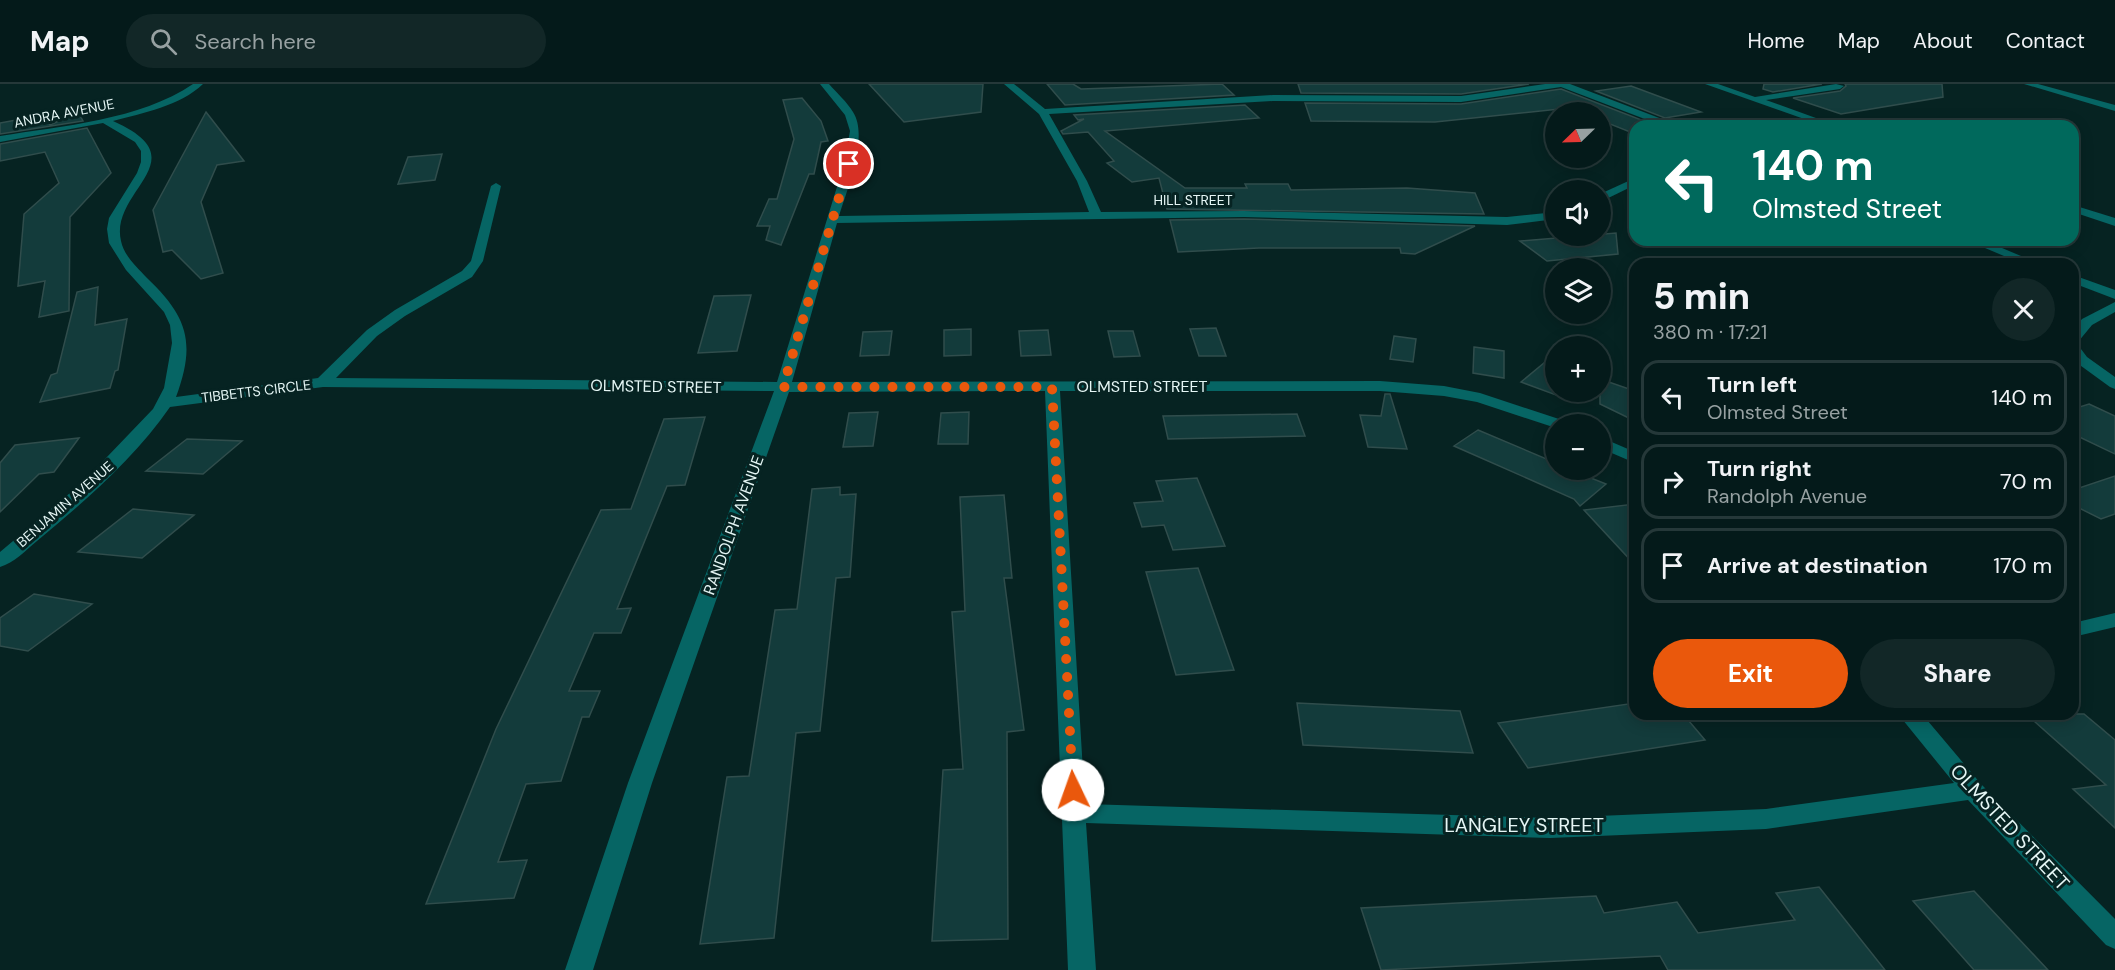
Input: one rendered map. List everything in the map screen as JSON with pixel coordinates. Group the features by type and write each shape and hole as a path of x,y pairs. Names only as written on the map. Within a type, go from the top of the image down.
{"street":[{"name":"ANDRA AVENUE","path":"0,139 103,120 172,99 199,84"},
{"name":"RANDOLPH AVENUE","path":"579,970 640,783 783,387 849,164 855,131 850,114 824,84"},
{"path":"1008,84 1042,111 1082,181 1096,215"},
{"path":"1042,111 1273,98 1461,99 1563,84 1656,120"},
{"path":"1709,84 1815,120"},
{"path":"2028,84 2115,108"},
{"path":"1755,100 1840,86"},
{"path":"1264,91 1273,98"},
{"name":"BENJAMIN AVENUE","path":"0,561 106,471 166,403 178,364 177,326 162,300 114,245 113,226 121,204 137,183 146,166 146,153 139,140 103,120"},
{"path":"1611,193 1629,184"},
{"name":"TIBBETTS CIRCLE","path":"166,403 323,382 372,333 400,313 467,274 477,261 496,186"},
{"path":"2079,210 2115,222"},
{"name":"HILL STREET","path":"831,220 1096,215 1354,215 1508,221 1545,216"},
{"path":"1988,246 2018,258"},
{"path":"2079,281 2115,295"},
{"path":"2079,332 2087,322 2115,306"},
{"path":"2079,356 2115,384"},
{"name":"OLMSTED STREET","path":"323,382 783,387 1380,386 1444,391 1480,398 1545,419"},
{"path":"1052,387 1082,970"},
{"path":"1611,447 1629,455"},
{"path":"2079,629 2115,620"},
{"name":"OLMSTED STREET","path":"1914,720 1973,790 2115,937"},
{"name":"LANGLEY STREET","path":"1074,813 1550,828 1766,819 1973,790"}],"building":[{"path":"869,84 983,84 981,112 904,122"},
{"path":"1047,84 1073,84 1081,89 1222,84 1234,95 1065,105"},
{"path":"1298,84 1529,84 1461,94 1301,93"},
{"path":"1764,84 1822,84 1773,92 1763,89"},
{"path":"1845,84 1942,84 1943,97 1841,114 1793,98 1840,91 1846,86"},
{"path":"1631,86 1701,112 1665,118 1596,91"},
{"path":"1561,89 1595,102 1545,102 1545,111 1435,122 1311,121 1305,103 1461,104"},
{"path":"802,98 821,121 828,141 821,142 814,174 809,174 781,245 766,240 770,226 757,226 769,199 777,199 794,139 783,100"},
{"path":"1245,105 1259,118 1105,131 1185,188 1247,188 1245,184 1288,184 1291,190 1407,188 1475,193 1484,214 1167,209 1159,178 1132,182 1107,163 1114,161 1088,132 1063,134 1061,131 1084,119 1078,120 1074,115"},
{"path":"1611,108 1641,120 1629,120 1629,132 1611,124"},
{"path":"78,112 83,121 0,134 0,123 43,115 50,125"},
{"path":"206,112 244,161 217,165 201,202 223,273 201,279 172,250 163,252 153,210"},
{"path":"87,128 111,173 70,217 69,311 39,317 45,281 18,286 24,214 59,183 45,152 0,161 0,144"},
{"path":"442,154 435,180 398,184 408,157"},
{"path":"1244,219 1475,226 1415,254 1401,253 1400,248 1259,248 1178,252 1170,220"},
{"path":"1611,233 1616,233 1618,254 1545,260 1520,241 1545,239 1545,246 1611,246"},
{"path":"98,287 95,325 127,319 118,370 115,371 110,388 40,402 51,375 57,373 77,292"},
{"path":"751,295 737,351 698,353 714,296"},
{"path":"1216,328 1226,356 1199,356 1190,329"},
{"path":"971,329 971,355 944,356 944,330"},
{"path":"1048,330 1051,355 1021,356 1019,331"},
{"path":"892,331 889,355 860,356 863,332"},
{"path":"1108,331 1133,331 1140,356 1114,357"},
{"path":"1394,336 1416,339 1413,362 1390,359"},
{"path":"1474,347 1504,351 1504,378 1473,373"},
{"path":"1545,362 1545,391 1521,382"},
{"path":"1611,383 1629,389 1629,418 1600,404 1600,402 1611,402"},
{"path":"1385,394 1390,394 1407,449 1368,447 1360,415 1381,416"},
{"path":"2089,404 2115,416 2115,454 2079,437 2079,407"},
{"path":"878,412 873,446 843,447 849,413"},
{"path":"969,412 968,444 938,444 941,413"},
{"path":"1297,414 1305,436 1168,439 1163,416"},
{"path":"705,417 685,485 667,486 617,609 631,608 621,633 594,633 569,691 600,691 589,717 582,717 561,781 526,784 498,862 527,860 514,898 426,904 496,729 601,510 631,509 664,419"},
{"path":"1478,430 1545,458 1545,480 1596,480 1606,484 1580,506 1574,499 1454,446"},
{"path":"79,438 54,472 39,474 0,512 0,463 15,445"},
{"path":"187,439 242,441 203,474 146,471"},
{"path":"2115,476 2115,514 2101,519 2079,508 2079,488"},
{"path":"1197,478 1225,546 1173,550 1164,525 1142,527 1134,503 1163,501 1156,481"},
{"path":"840,487 840,495 856,494 850,577 836,578 820,731 796,733 774,938 700,944 727,777 749,776 775,610 797,609 812,489"},
{"path":"1004,495 1012,578 1004,578 1024,730 1007,732 1008,939 932,941 943,770 963,769 952,612 965,611 960,497"},
{"path":"1629,505 1629,559 1584,510"},
{"path":"133,509 194,515 142,558 78,552"},
{"path":"1198,568 1234,670 1176,675 1146,572"},
{"path":"34,594 92,604 28,651 0,646 0,618"},
{"path":"1297,703 1460,711 1473,753 1303,745"},
{"path":"1629,704 1629,720 1688,720 1705,740 1528,768 1498,723"},
{"path":"2079,714 2084,714 2115,740 2115,828 2073,789 2106,785 2033,720 2079,720"},
{"path":"1819,887 1885,970 1668,970 1660,956 1381,970 1361,908 1596,896 1604,913 1677,902 1698,933 1795,920 1776,893"},
{"path":"1974,891 2048,970 1974,970 1913,901"}],"route":[{"path":"849,164 783,387 1052,387 1073,790"}]}
